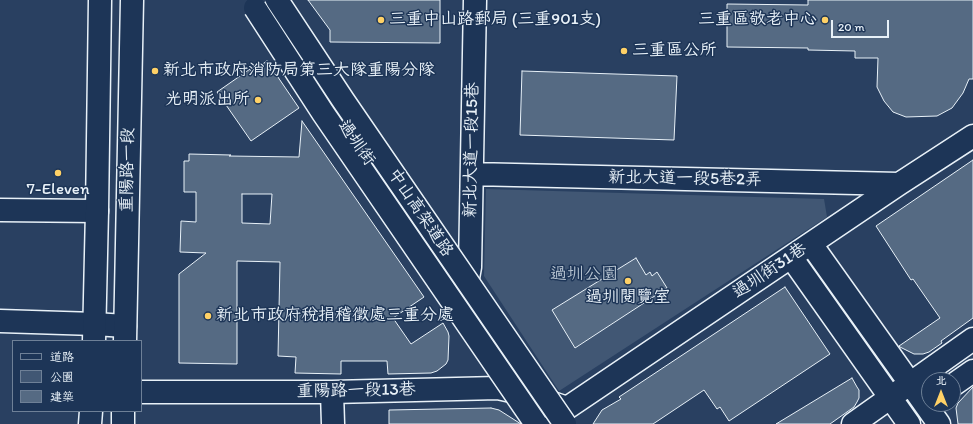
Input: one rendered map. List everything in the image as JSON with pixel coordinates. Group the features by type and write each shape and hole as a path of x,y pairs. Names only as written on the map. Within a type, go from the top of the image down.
{"main road":[{"name":"重陽路一段","path":"94,332 100,0"},
{"name":"重陽路一段","path":"125,333 132,0"},
{"name":"中山高架道路","path":"277,0 343,100 566,416"},
{"name":"新北大道一段15巷","path":"464,300 470,267 475,0"},
{"name":"中山高架道路","path":"256,4 323,114 536,424"},
{"name":"過圳街","path":"256,4 464,300 549,424"},
{"name":"過圳街31巷","path":"566,416 791,257 973,136"},
{"name":"新北大道一段5巷2弄","path":"472,174 899,184"},
{"path":"0,210 97,211"},
{"path":"811,244 910,384 921,396"},
{"path":"791,257 890,398 904,422 921,408"},
{"path":"0,321 94,332 125,333"},
{"path":"853,424 973,340"},
{"path":"498,388 506,380 508,369 499,351"},
{"path":"961,379 973,371"},
{"name":"重陽路一段13巷","path":"142,392 332,392 498,388 529,395 566,416"},
{"path":"332,392 333,424"},
{"path":"90,424 91,412"},
{"path":"123,412 123,424"},
{"path":"932,412 939,424"}],"green space":[{"name":"過圳公園","path":"486,189 824,199 827,217 559,391 484,276"}],"building":[{"name":"三重中山路郵局 (三重901支)","path":"308,0 440,0 440,43 330,42 330,30"},
{"path":"808,0 973,0 973,79 969,79 963,93 952,108 937,116 906,117 893,112 884,101 877,87 878,58 855,58 855,51 808,50 808,48 727,47 727,4 808,5"},
{"name":"光明派出所","path":"267,61 299,108 251,141 217,92 250,69 251,72"},
{"name":"三重區公所","path":"522,71 677,76 674,140 520,135"},
{"path":"302,121 424,297 393,318 411,344 443,323 448,332 448,360 446,364 437,371 431,373 388,374 387,361 341,361 341,374 295,373 296,357 278,356 280,262 237,261 237,364 179,363 179,274 206,253 180,252 181,221 196,222 196,192 184,192 184,161 189,161 189,154 299,157","holes":["242,194 272,194 270,224 242,223"]},
{"path":"973,160 973,318 941,341 942,343 929,352 914,354 899,346 940,318 913,279 911,280 876,226"},
{"path":"636,258 646,275 650,272 652,276 657,272 667,288 575,348 552,310"},
{"path":"785,287 830,354 729,421 720,407 717,409 704,390 653,424 593,424 602,410 621,399 619,397"},
{"path":"852,378 859,390 859,398 854,407 830,424 776,424"},
{"path":"973,387 973,424 958,424 956,412 961,412 961,400"},
{"path":"491,408 499,410 521,424 389,424 389,410"}],"place":[{"name":"三重中山路郵局 (三重901支)","path":"381,20"},
{"name":"三重區敬老中心","path":"825,20"},
{"name":"三重區公所","path":"624,51"},
{"name":"新北市政府消防局第三大隊重陽分隊","path":"155,71"},
{"name":"光明派出所","path":"258,100"},
{"name":"7-Eleven","path":"58,173"},
{"name":"過圳閱覽室","path":"628,281"},
{"name":"新北市政府稅捐稽徵處三重分處","path":"208,316"}]}
